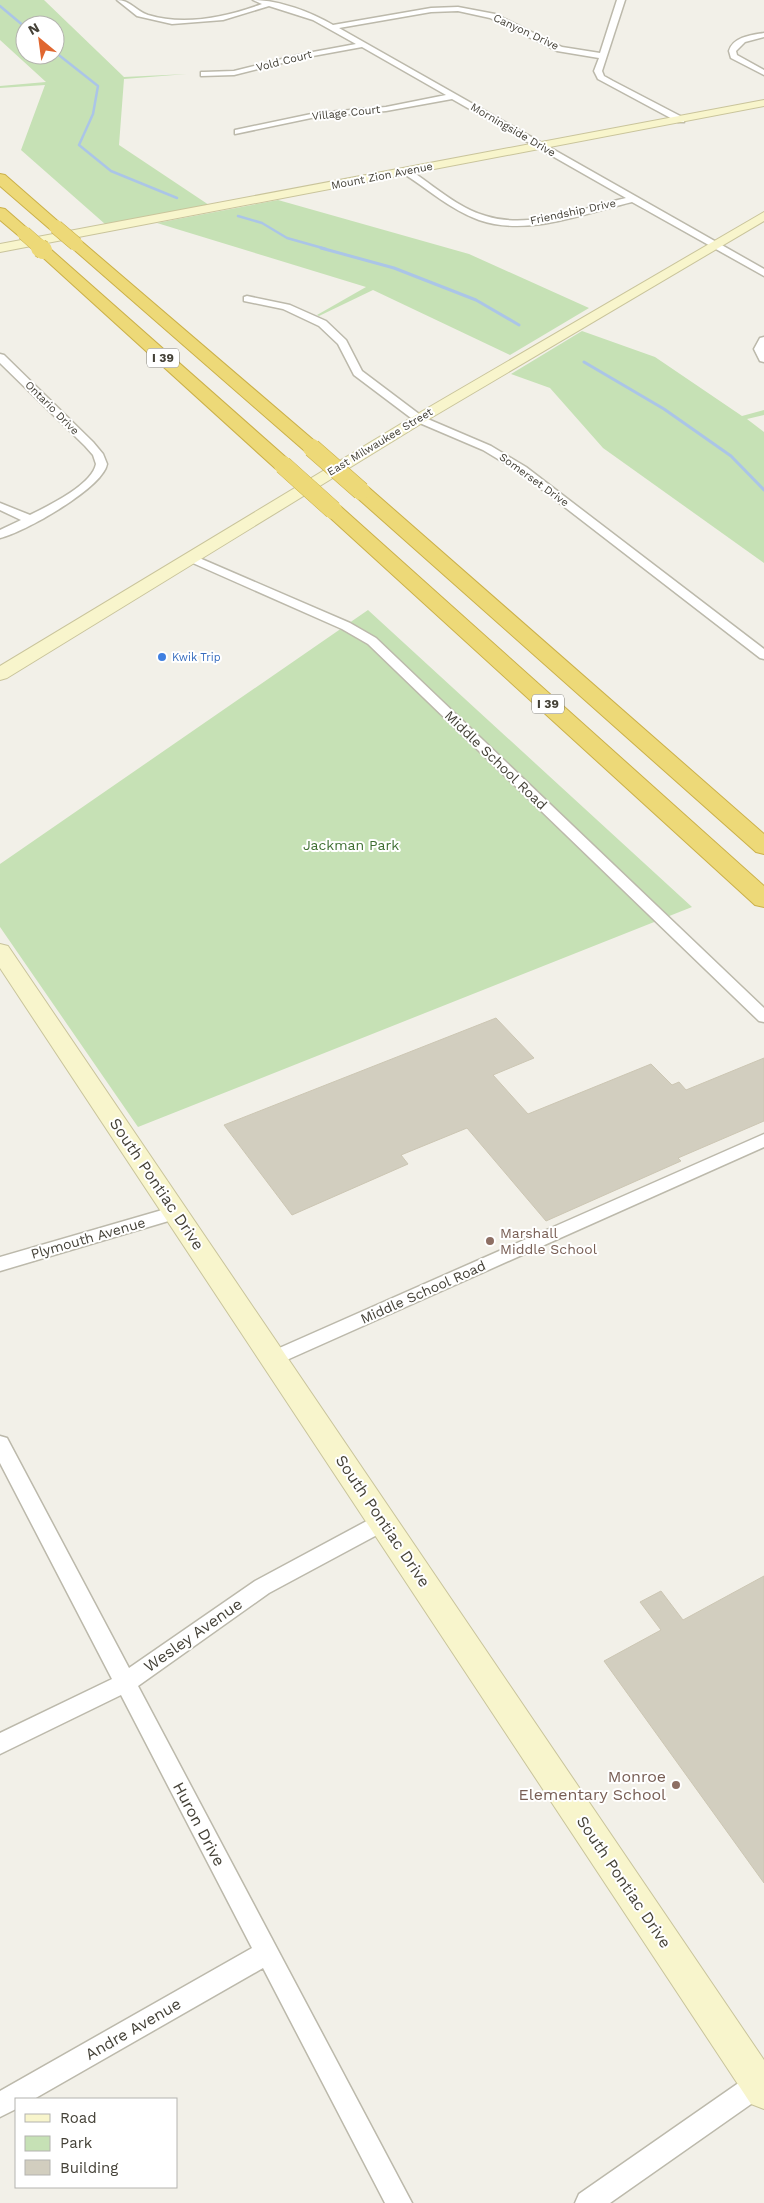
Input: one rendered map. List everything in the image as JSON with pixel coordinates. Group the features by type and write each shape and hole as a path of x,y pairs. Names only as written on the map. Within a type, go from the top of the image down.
{"highway":[{"name":"I 39","path":"0,178 312,448 764,847"},
{"name":"I 39","path":"0,212 764,899"}],"main road":[{"name":"Mount Zion Avenue","path":"0,248 764,104"},
{"name":"East Milwaukee Street","path":"0,674 419,419 764,216"},
{"name":"South Pontiac Drive","path":"0,952 762,2088"}],"street":[{"path":"121,0 142,16 173,22 229,16 268,4"},
{"name":"Morningside Drive","path":"257,0 316,18 764,273"},
{"path":"621,0 598,71 602,77 681,120"},
{"name":"Canyon Drive","path":"331,27 431,10 458,9 492,16 560,49 602,56"},
{"path":"764,35 741,41 735,45 732,51 734,56 764,73"},
{"name":"Vold Court","path":"204,74 242,71 302,56 363,45"},
{"name":"Village Court","path":"238,132 316,115 386,109 454,96"},
{"name":"Friendship Drive","path":"407,172 476,215 499,222 536,221 632,199"},
{"name":"Somerset Drive","path":"247,299 286,307 315,319 342,342 351,365 358,373 419,419 487,448 522,469 764,655"},
{"path":"764,340 759,349 764,359"},
{"name":"Ontario Drive","path":"0,357 89,444 101,461"},
{"path":"0,536 83,490 96,478 101,467 101,461"},
{"path":"0,506 29,519"},
{"name":"Middle School Road","path":"190,558 346,626 372,641 764,1017"},
{"name":"Middle School Road","path":"274,1358 764,1140"},
{"name":"Plymouth Avenue","path":"0,1264 176,1212"},
{"name":"Huron Drive","path":"0,1444 7,1474 125,1682 266,1954 399,2203"},
{"name":"Wesley Avenue","path":"0,1744 125,1682 262,1587 383,1522"},
{"name":"Andre Avenue","path":"0,2105 266,1954"},
{"path":"588,2203 762,2088"}],"green space":[{"path":"0,0 44,0 60,15 15,15 15,54 0,40"},
{"path":"65,20 124,77 187,74 124,79 119,145 209,205 105,224 21,150 45,85 0,88 0,86 46,82 27,65 65,65"},
{"path":"278,200 469,254 589,308 510,355 373,290 319,316 317,315 366,287 157,223"},
{"path":"582,331 655,357 742,416 764,410 764,415 747,419 764,432 764,563 603,448 550,388 511,374"},
{"name":"Jackman Park","path":"368,610 692,907 138,1127 0,927 0,864"}],"building":[{"name":"Marshall Middle School","path":"496,1018 534,1058 493,1075 528,1114 651,1064 672,1085 679,1082 686,1090 764,1058 764,1121 678,1158 681,1161 546,1221 467,1128 401,1155 408,1164 292,1215 224,1125"},
{"name":"Monroe Elementary School","path":"764,1576 764,1883 604,1661 661,1630 640,1602 661,1591 683,1620"}],"waterway":[{"path":"0,6 15,19"},
{"path":"65,60 98,86 93,114 79,145 111,171 177,198"},
{"path":"238,216 262,223 287,238 326,249"},
{"path":"321,248 394,268 476,300 519,325"},
{"path":"584,362 664,409 731,456 764,490"}],"place":[{"name":"Kwik Trip","path":"162,657"},
{"name":"Marshall Middle School","path":"490,1241"},
{"name":"Monroe Elementary School","path":"676,1785"}]}
